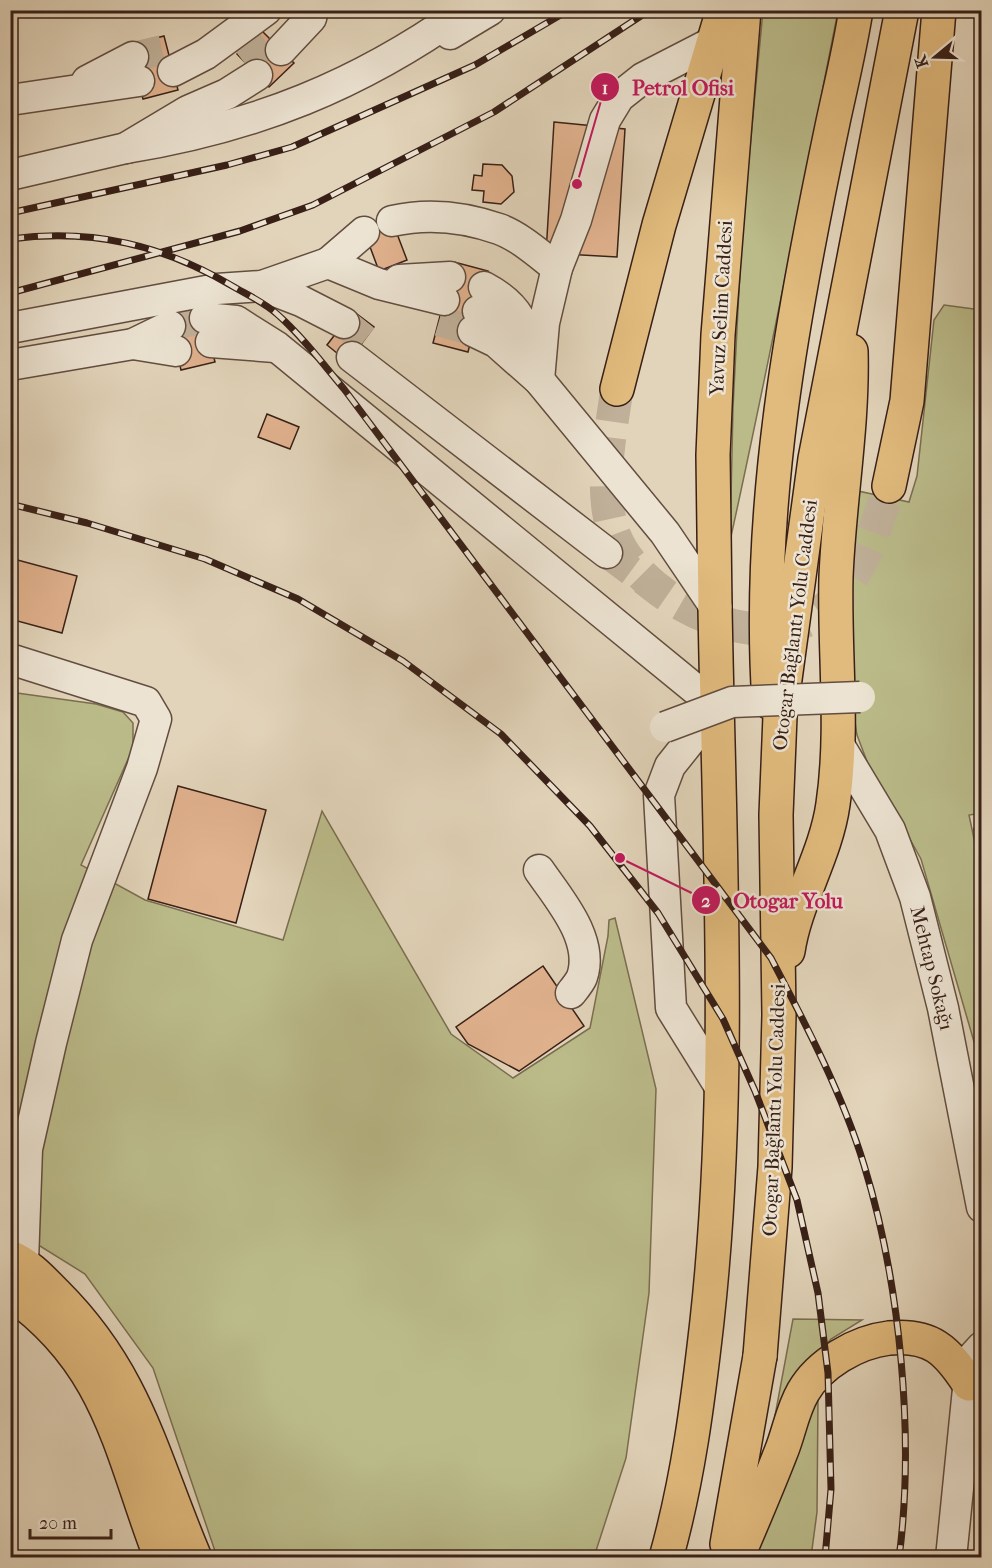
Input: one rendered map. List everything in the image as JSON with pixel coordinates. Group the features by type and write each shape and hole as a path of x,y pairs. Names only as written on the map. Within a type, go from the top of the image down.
{"main road":[{"path":"618,389 659,225 723,10"},
{"name":"Yavuz Selim Caddesi","path":"666,1557 696,1420 716,1235 722,1090 713,455 718,334 744,10"},
{"path":"776,815 766,656 767,554 772,493 787,366 856,10"},
{"name":"Otogar Bağlantı Yolu Caddesi","path":"724,1557 760,1356 775,1167 779,1015 776,815 780,716 815,459 902,10"},
{"path":"889,486 907,401 939,10"},
{"path":"779,1015 788,947 797,915 822,850 833,806 839,745 836,657 837,575 852,384 850,283"},
{"path":"17,1260 12,1294 55,1332 91,1375 169,1551"},
{"path":"17,1260 78,1316 115,1368 145,1426 169,1551"},
{"path":"737,1557 782,1450 802,1394 815,1375 857,1347 878,1340 910,1336 937,1345 956,1363 969,1384"}],"street":[{"path":"170,60 206,54 266,10"},
{"path":"296,10 277,44 311,18 313,10"},
{"path":"418,44 436,10"},
{"path":"418,44 448,10"},
{"path":"10,176 126,148 181,139 292,107 418,44 465,10"},
{"path":"418,44 456,32 490,10"},
{"path":"539,380 544,323 557,268 576,220 605,120 619,97 662,66 713,42"},
{"path":"126,148 188,111 227,94 250,68"},
{"path":"10,100 69,90 136,69"},
{"path":"392,221 412,216 437,216 500,229 557,268"},
{"path":"10,328 217,289 262,286 328,263 364,232"},
{"path":"328,263 379,284 408,309 444,300 411,277 379,284"},
{"path":"262,286 301,301 348,340 411,402 607,553"},
{"path":"539,380 524,328 515,308 478,310 496,342 539,380 665,533 716,607"},
{"path":"208,330 237,321 277,347 717,707 670,766 659,795 671,1008 722,1090"},
{"path":"10,365 173,338"},
{"path":"277,347 411,402"},
{"path":"10,659 146,702 156,719 142,768 77,940 27,1149 17,1260"},
{"path":"665,727 732,702 860,697"},
{"name":"Mehtap Sokağı","path":"839,745 890,830 915,897 943,1008 981,1207"},
{"path":"538,870 569,913 584,948 582,976 571,993"},
{"path":"951,1557 971,1359 981,1347"}],"green space":[{"path":"763,11 838,11 730,541 733,408 742,231"},
{"path":"944,305 981,310 982,813 969,815 982,877 981,1066 921,859 868,764 857,735 849,684 849,597 858,491 909,502 917,476 934,320"},
{"path":"17,693 96,704 123,712 133,723 133,748 81,865 145,900 283,940 322,811 451,1034 513,1078 590,1028 609,920 615,918 656,1089 649,1293 626,1458 594,1557 217,1557 153,1368 85,1274 11,1228 10,719"},
{"path":"793,1319 862,1320 831,1339 801,1374 769,1448"},
{"path":"818,1399 817,1512 811,1557 750,1558 799,1432"}],"building":[{"path":"261,30 294,63 269,87 237,54"},
{"path":"164,36 178,90 143,99 130,45"},
{"path":"979,107 982,107 982,232 975,232"},
{"path":"554,122 625,129 617,257 546,253"},
{"path":"483,164 502,165 512,176 514,192 501,204 483,202 484,191 472,190 474,175 482,176"},
{"path":"391,218 407,260 379,271 363,228"},
{"path":"454,262 488,271 468,352 433,343"},
{"path":"202,308 215,362 181,370 168,316"},
{"path":"353,311 374,327 348,362 327,345"},
{"path":"267,414 299,427 290,449 258,437"},
{"path":"10,558 77,576 62,633 10,619"},
{"path":"178,786 266,810 236,923 148,899"},
{"path":"982,828 982,867 974,829"},
{"path":"543,966 584,1026 519,1071 468,1044 456,1027"}],"tunnel":[{"path":"243,61 272,39"},
{"path":"133,57 167,49"},
{"path":"170,326 205,318"},
{"path":"439,321 473,331"},
{"path":"344,323 365,340"},
{"path":"617,389 606,474 611,524 622,550 642,575 667,596 697,613 729,624 761,629 792,626 818,614 845,588 855,573 871,539 889,486"},
{"path":"607,553 657,590"}],"railway":[{"path":"10,213 227,165 292,147 475,65 569,10"},
{"path":"10,293 240,231 313,205 494,112 650,10"},
{"path":"10,239 41,236 99,238 154,250 207,272 262,303 286,323 344,389 771,958 810,1034 845,1112 864,1165 887,1259 901,1360 904,1411 904,1511 899,1558"},
{"path":"10,504 87,523 205,559 298,599 403,661 501,734 590,826 658,913 723,1019 755,1091 797,1200 818,1293 828,1373 831,1489 825,1558"}],"place":[{"name":"Petrol Ofisi","path":"577,184"},
{"name":"Otogar Yolu","path":"620,858"}]}
